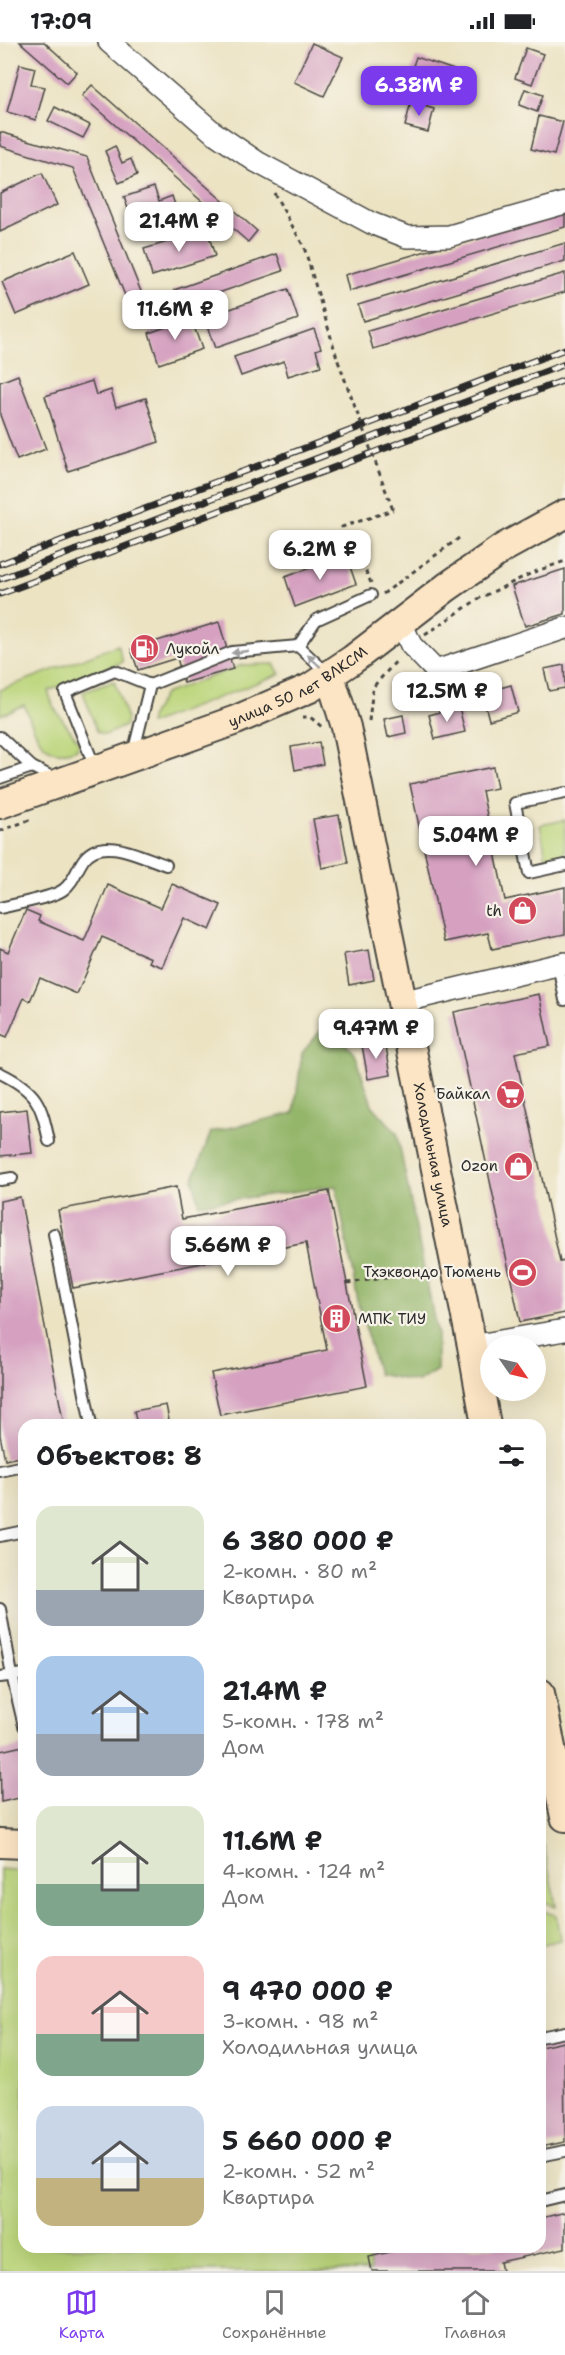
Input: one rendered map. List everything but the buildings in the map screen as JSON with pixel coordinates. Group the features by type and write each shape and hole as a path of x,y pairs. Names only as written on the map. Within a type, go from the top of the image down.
{"street":[{"path":"109,42 213,132 257,162 371,223 407,237 449,236 565,203"},
{"name":"улица 50 лет ВЛКСМ","path":"0,804 236,720 310,688 330,676 447,587 503,548 565,514"},
{"path":"401,622 411,645 436,671 565,628"},
{"name":"Холодильная улица","path":"330,676 346,727 485,1419"},
{"path":"401,1002 562,964"},
{"path":"472,1346 565,1330"},
{"path":"546,1730 558,1804"},
{"path":"0,1843 18,1844"}],"lane":[{"path":"298,646 316,620 375,593"},
{"path":"96,770 65,692 115,671 150,685 232,652 298,646 330,676"},
{"path":"132,758 150,685"},
{"path":"0,737 32,767 62,782"},
{"path":"0,778 32,767"},
{"path":"565,793 515,803 529,873 565,865"},
{"path":"0,908 60,892 70,884 85,857 98,849 113,848 166,865"},
{"path":"562,964 565,1000"},
{"path":"0,1073 30,1092 42,1108 49,1141"},
{"path":"0,1180 12,1178"},
{"path":"54,1234 90,1419"},
{"path":"0,1471 18,1467"},
{"path":"0,1536 18,1532"},
{"path":"0,1609 6,1676 18,1709"},
{"path":"546,2036 565,2032"},
{"path":"546,2155 565,2151"},
{"path":"546,2200 565,2195"}],"path":[{"path":"271,187 304,247 338,361 393,510 342,527 349,547 361,560 375,593"},
{"path":"347,1283 430,1272"}],"green space":[{"path":"118,645 123,662 48,691 54,708 79,742 77,749 55,752 48,748 37,734 24,705 0,715 0,690"},
{"path":"274,664 280,674 150,724 150,718 164,694 242,665"},
{"path":"114,681 127,719 125,726 105,735 97,731 83,692"},
{"path":"565,820 565,858 547,862 540,825"},
{"path":"327,1023 356,1056 372,1105 397,1133 437,1333 437,1370 418,1382 378,1374 358,1301 336,1186 199,1204 193,1179 211,1132 294,1113 302,1053"},
{"path":"546,1856 556,1906 546,1903"},
{"path":"0,1869 18,1870 18,2253 366,2253 371,2271 0,2271"},
{"path":"546,1912 556,1915 560,1940 546,1944"}],"railway":[{"path":"0,564 565,349"},
{"path":"0,579 565,364"},
{"path":"0,594 565,380"}],"place":[{"name":"Лукойл","path":"145,649"},
{"name":"th","path":"523,911"},
{"name":"Байкал","path":"511,1094"},
{"name":"Ozon","path":"519,1166"},
{"name":"Тхэквондо Тюмень","path":"522,1272"},
{"name":"МПК ТИУ","path":"337,1319"}]}
